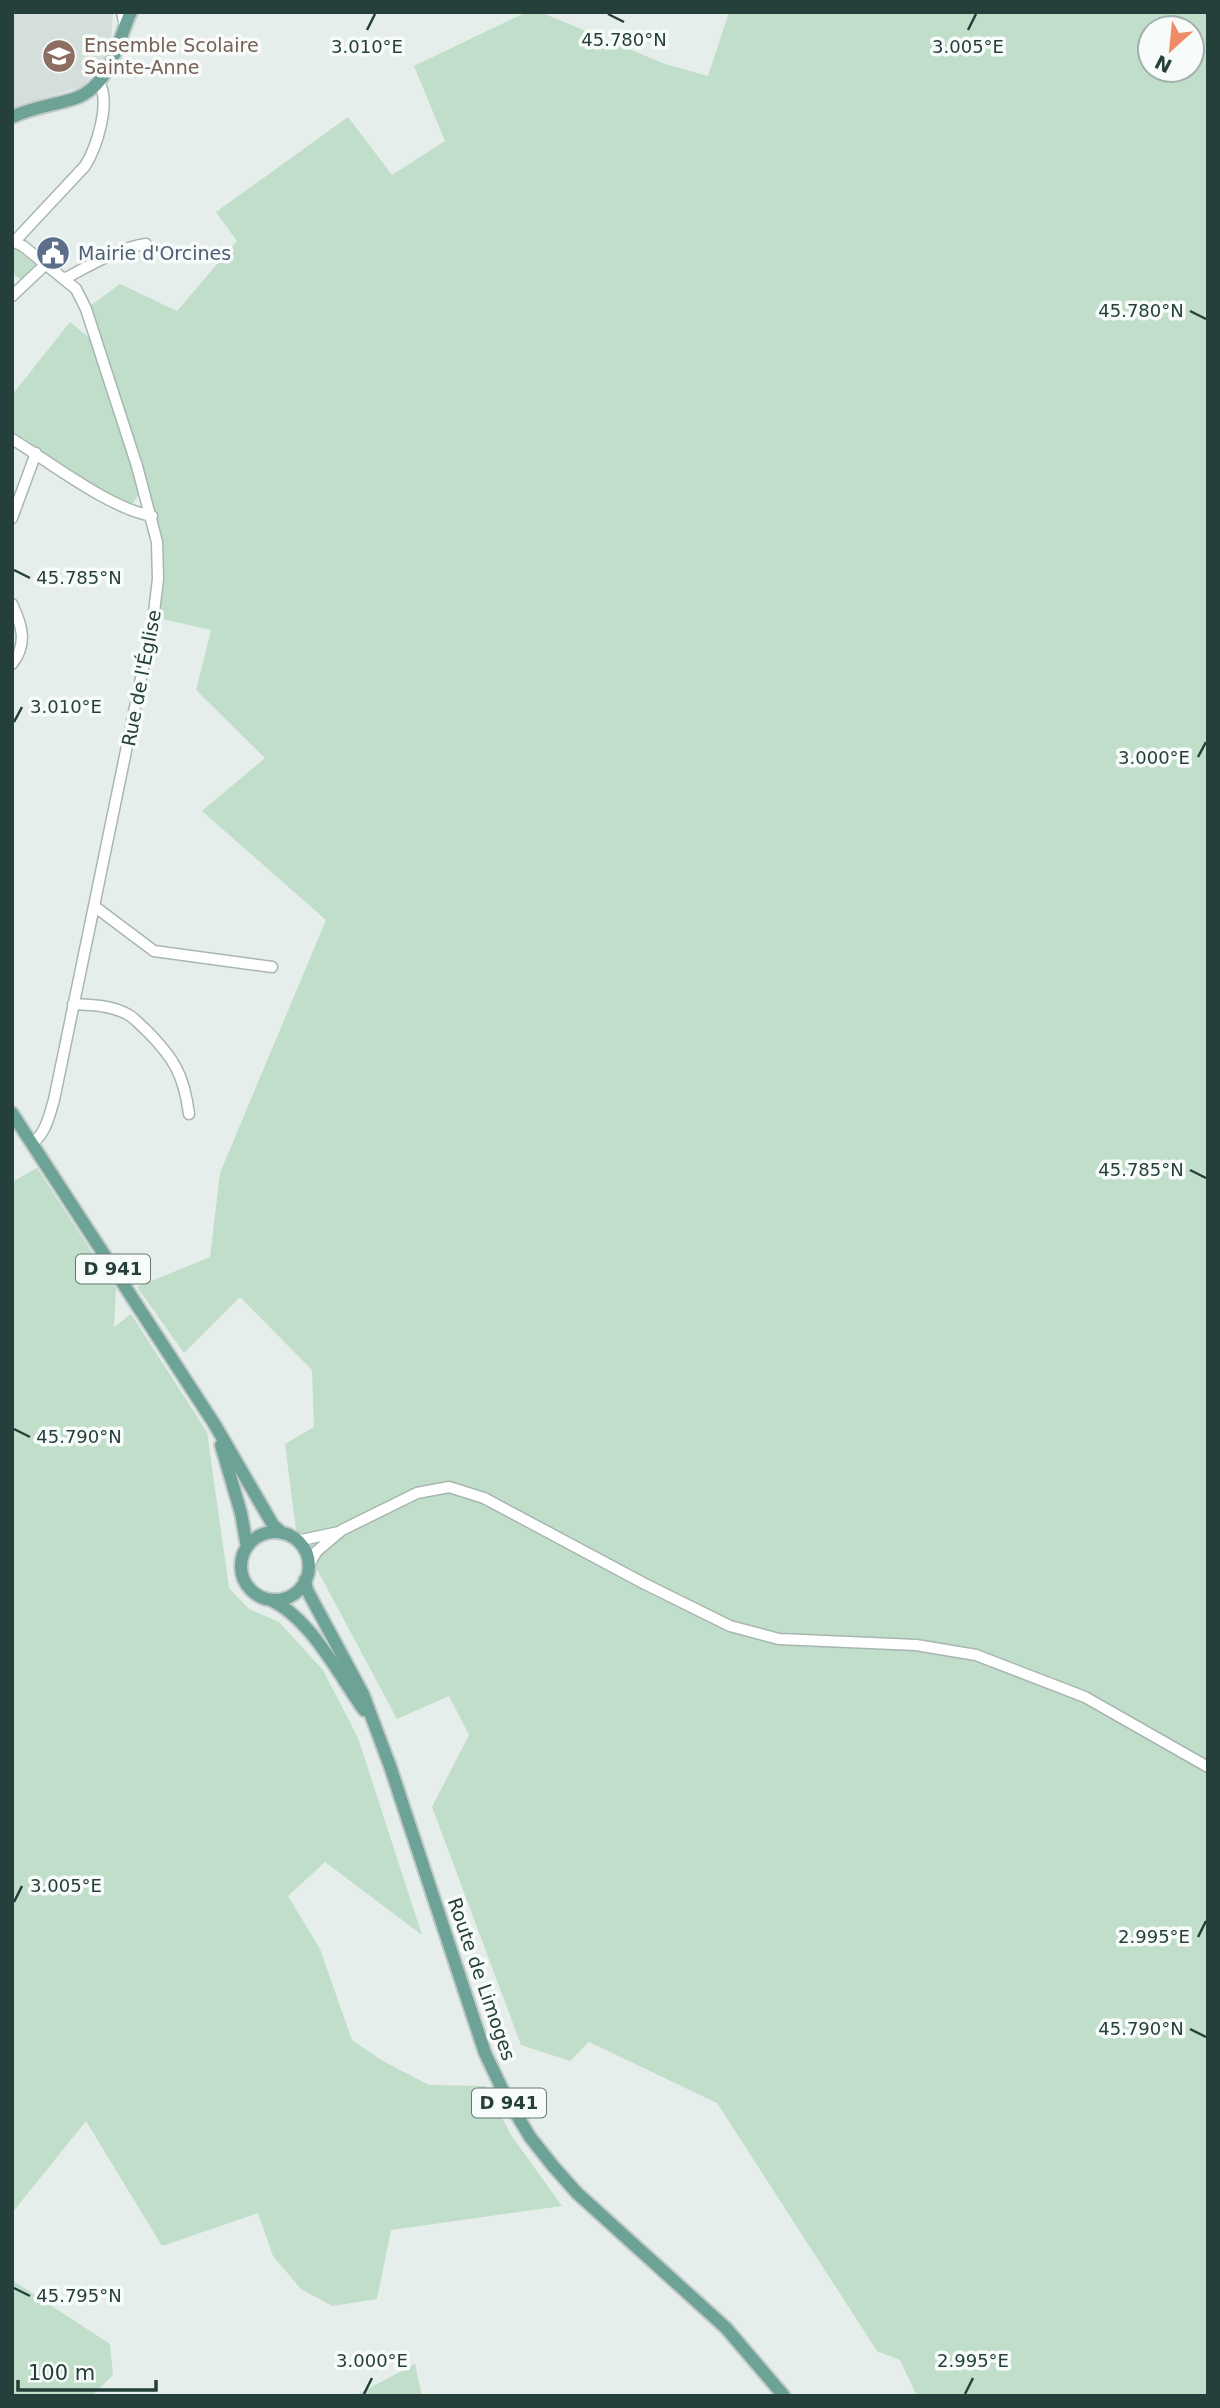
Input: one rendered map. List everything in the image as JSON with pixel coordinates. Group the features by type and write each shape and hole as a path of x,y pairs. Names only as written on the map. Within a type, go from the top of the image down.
{"main road":[{"path":"12,117 78,97 99,82 131,12"},
{"name":"D 941","path":"12,1113 215,1424 273,1525 282,1533"},
{"name":"D 941","path":"215,1424 241,1513 247,1546"},
{"path":"282,1533 297,1541 305,1552 308,1566 300,1589 291,1596 271,1600 259,1597 250,1590 241,1569 247,1546 262,1535 282,1533"},
{"name":"Route de Limoges","path":"305,1580 307,1590 363,1694 390,1766 485,2053 505,2095 530,2137 577,2193 726,2328 784,2396"},
{"name":"Route de Limoges","path":"271,1600 284,1606 322,1646 373,1724"}],"street":[{"path":"122,12 125,26"},
{"path":"13,241 85,166 92,155 105,101 104,89 99,82"},
{"name":"Rue de l'Église","path":"13,241 76,289 86,309 152,516 157,542 158,579 155,610 54,1100 46,1126 39,1139 31,1144"},
{"path":"64,279 106,258 146,244"},
{"path":"12,296 46,264"},
{"path":"12,439 113,502 152,516"},
{"path":"12,518 36,453"},
{"path":"12,604 23,634 21,653 12,664"},
{"path":"94,906 154,951 272,967"},
{"path":"72,1004 106,1006 129,1014 175,1064 186,1088 189,1114"},
{"path":"297,1541 342,1530 417,1493 449,1487 484,1497 645,1584 730,1626 779,1639 916,1644 975,1655 1085,1697 1208,1767"},
{"path":"308,1566 317,1551 342,1530"}],"shaded area":[{"name":"Ensemble Scolaire Sainte-Anne","path":"12,12 113,12 111,43 100,68 81,87 29,102 12,111"}],"green space":[{"path":"527,12 540,12 665,64 708,76 729,12 1208,12 1208,2396 917,2396 900,2360 877,2351 717,2103 589,2042 570,2061 521,2045 432,1807 469,1735 449,1696 397,1719 296,1530 285,1444 314,1427 312,1370 240,1297 184,1353 137,1287 210,1257 220,1173 326,920 202,811 265,758 196,690 211,630 154,617 157,542 86,309 120,284 177,311 237,241 216,212 348,117 392,175 445,141 414,66"},
{"path":"13,247 36,265 21,280 12,273"},
{"path":"70,322 94,342 140,492 132,505 116,499 12,431 12,395"},
{"path":"37,1168 116,1289 114,1327 131,1314 207,1432 229,1588 249,1609 279,1622 323,1670 358,1738 422,1935 325,1862 288,1896 320,1949 352,2040 381,2060 429,2085 486,2086 511,2135 562,2206 391,2230 377,2299 332,2306 301,2289 273,2256 258,2213 162,2246 86,2121 12,2213 12,1182"},
{"path":"12,2280 110,2344 113,2375 92,2396 12,2396"},
{"path":"415,2364 422,2396 354,2396"}],"place":[{"name":"Ensemble Scolaire Sainte-Anne","path":"59,56"},
{"name":"Mairie d'Orcines","path":"53,253"}]}
